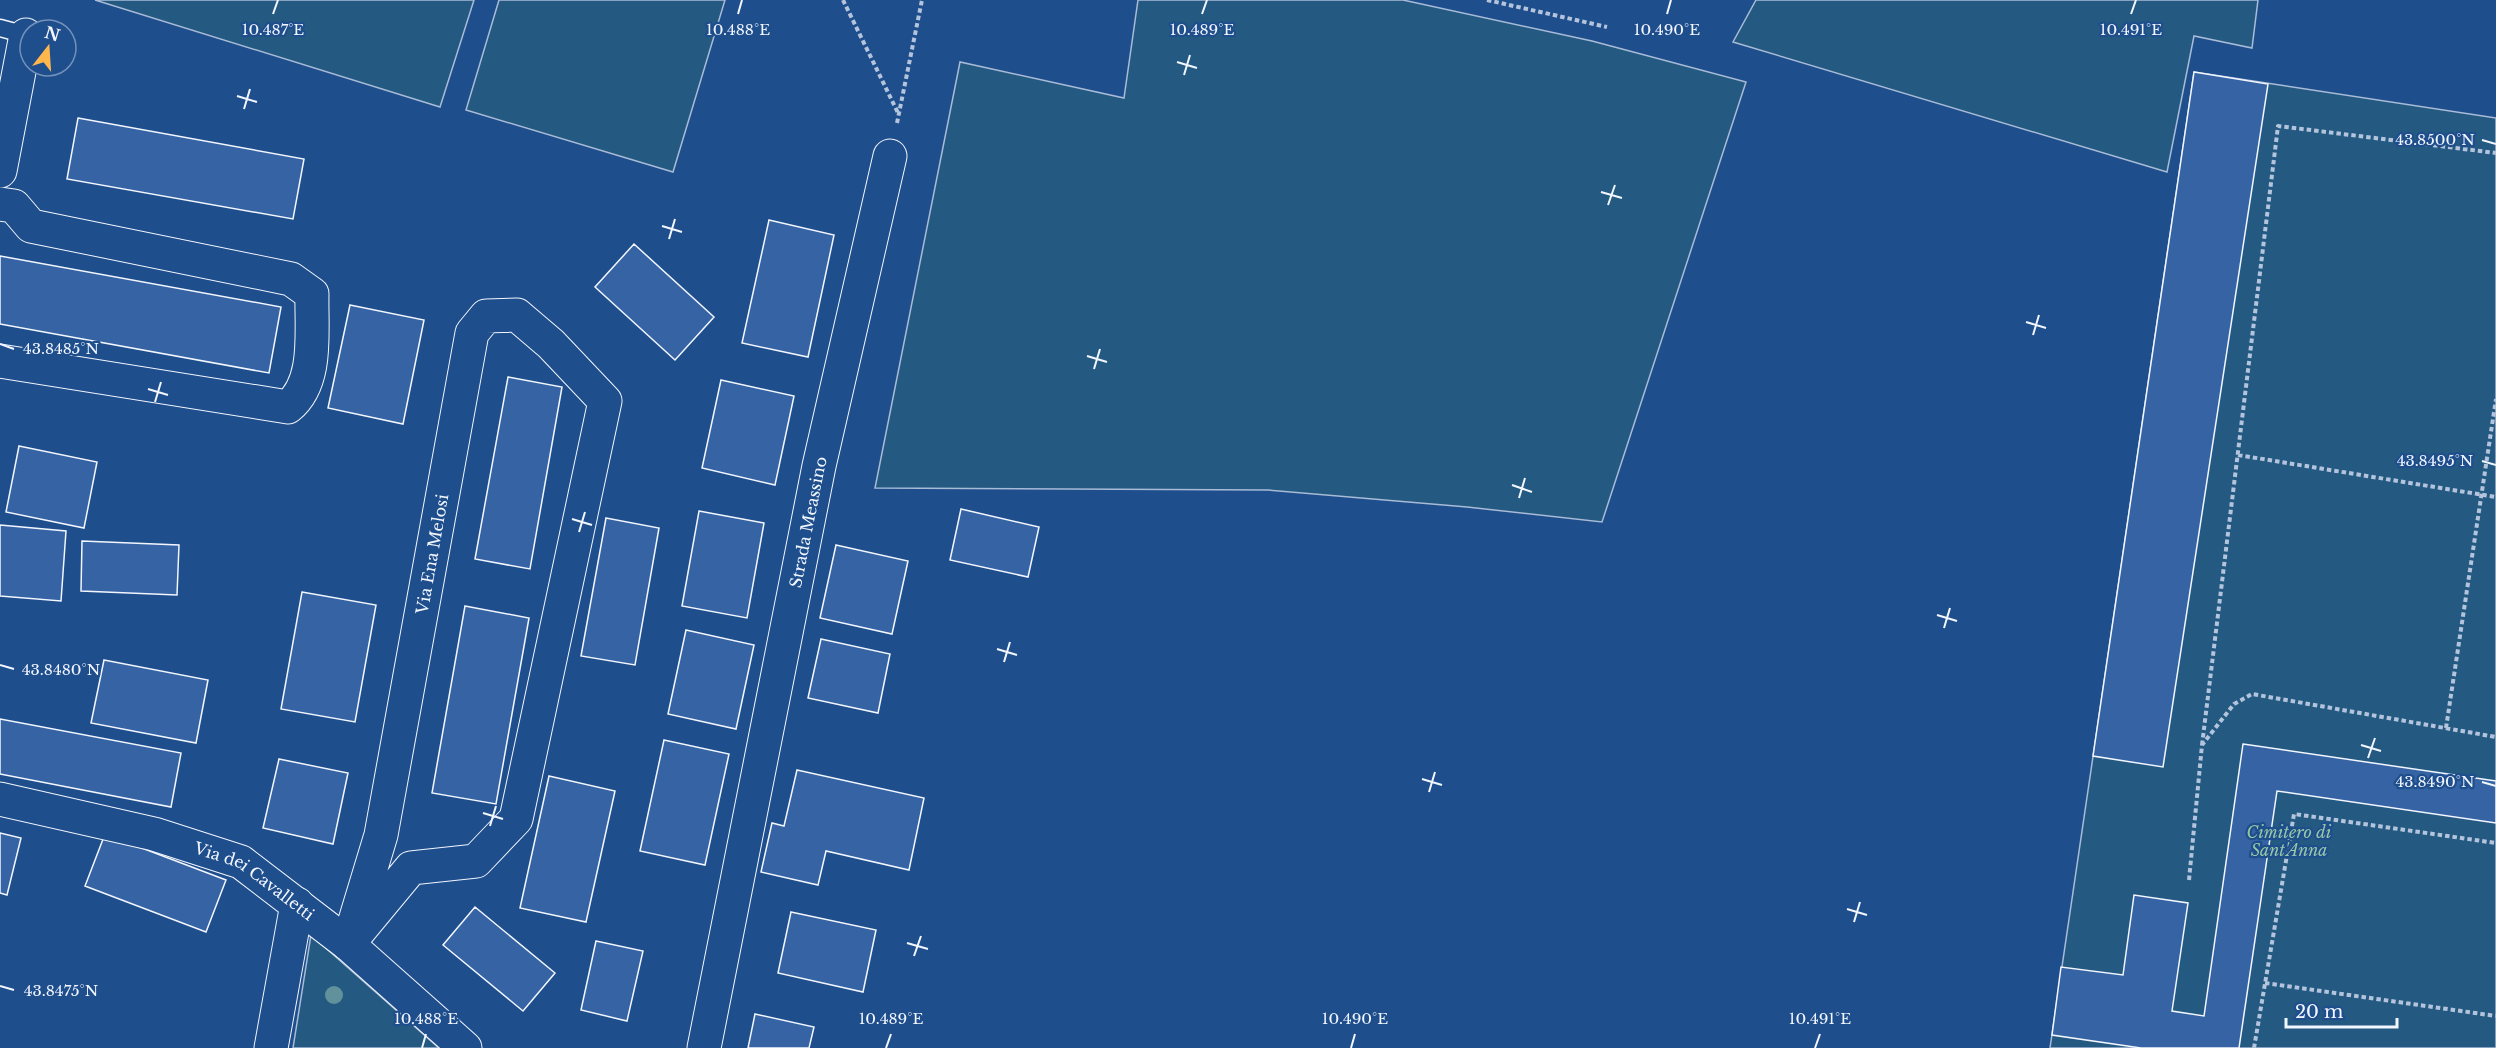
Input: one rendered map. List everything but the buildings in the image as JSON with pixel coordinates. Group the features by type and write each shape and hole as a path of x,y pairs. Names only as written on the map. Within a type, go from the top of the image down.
{"street":[{"path":"0,171 18,40"},
{"name":"Strada Meassino","path":"704,1048 819,466 890,156"},
{"path":"0,204 14,207 31,226 291,279 312,294 310,365 298,398 288,406 0,361"},
{"name":"Via Ena Melosi","path":"517,315 551,344 605,401 516,819 476,861 411,868 348,944 381,835 472,333 486,316 517,315"},
{"name":"Via dei Cavalletti","path":"0,799 154,834 241,862 348,944 465,1048"},
{"path":"270,1048 297,904"}],"path":[{"path":"843,0 898,114"},
{"path":"890,156 922,0"},
{"path":"1487,0 1607,27"},
{"path":"2189,880 2202,745 2278,126 2496,153"},
{"path":"2446,728 2496,399"},
{"path":"2238,455 2496,498"},
{"path":"2202,745 2234,704 2252,694 2496,737"},
{"path":"2254,1048 2294,814 2496,843"},
{"path":"2265,983 2496,1016"}],"green space":[{"path":"95,0 474,0 440,107"},
{"path":"499,0 725,0 673,172 466,110"},
{"path":"1138,0 1403,0 1592,41 1746,82 1602,522 1467,507 1268,490 875,488 960,62 1124,98"},
{"path":"1756,0 2258,0 2252,48 2194,36 2167,172 1733,42"},
{"name":"Cimitero di Sant'Anna","path":"2194,72 2496,118 2496,1048 2050,1048"},
{"path":"311,935 439,1048 293,1048"}]}
